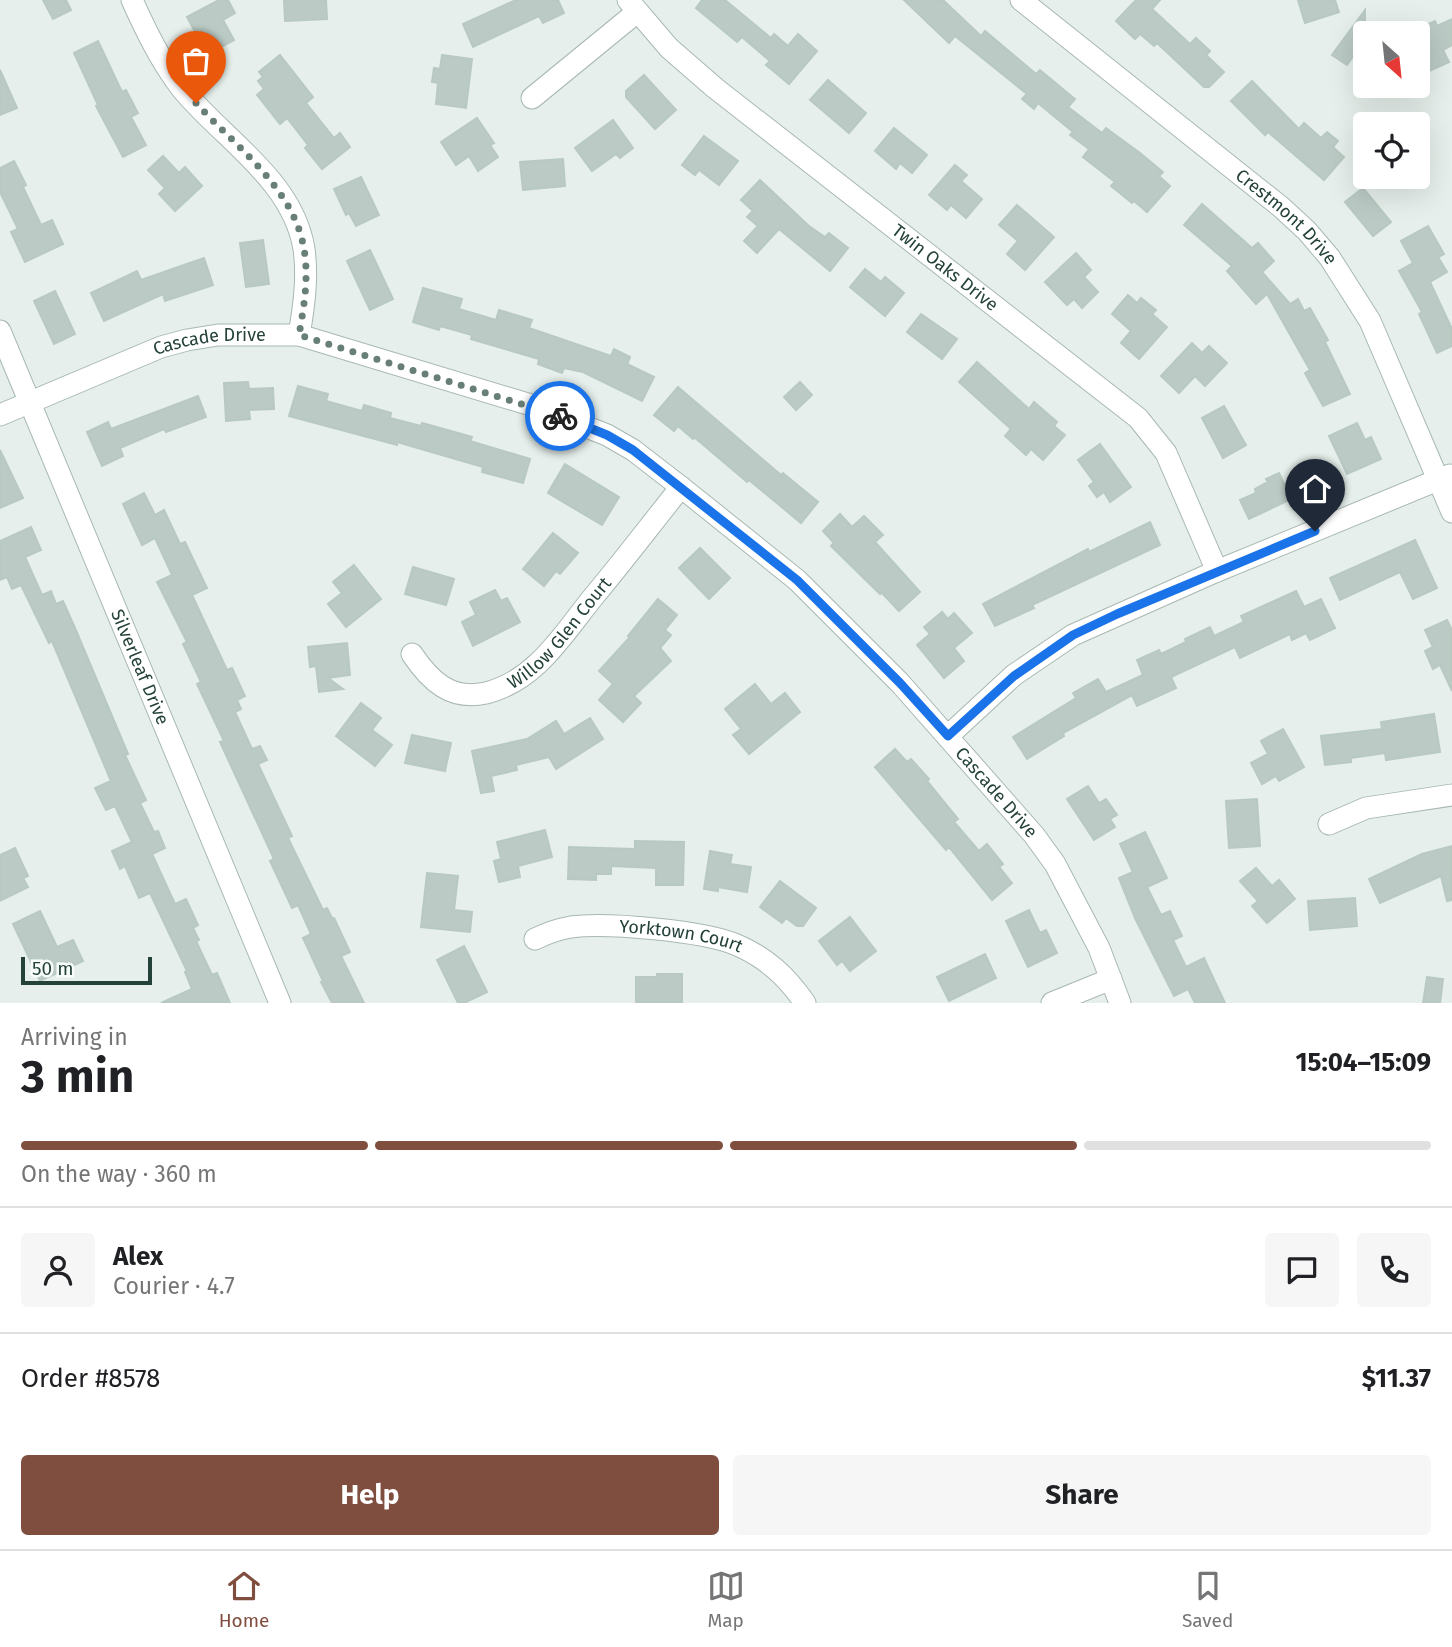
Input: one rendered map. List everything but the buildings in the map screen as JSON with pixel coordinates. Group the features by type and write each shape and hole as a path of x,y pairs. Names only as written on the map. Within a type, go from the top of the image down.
{"street":[{"path":"132,0 149,37 183,90 269,179 297,225 304,247 305,301 299,335"},
{"name":"Crestmont Drive","path":"1021,0 1271,198 1307,231 1351,288 1370,321 1445,477 1452,512"},
{"path":"532,98 632,6"},
{"name":"Twin Oaks Drive","path":"632,6 669,48 715,88 1138,418 1166,453 1217,571"},
{"name":"Silverleaf Drive","path":"0,331 280,1003"},
{"name":"Cascade Drive","path":"0,415 161,347 187,340 218,335 299,335 531,405 581,423 633,450 797,580 828,609 948,736 1034,835 1055,864 1099,948 1120,1003"},
{"path":"948,736 1014,676 1063,641 1117,614 1217,571 1445,477"},
{"name":"Willow Glen Court","path":"412,654 437,685 462,694 477,695 516,682 530,672 559,641 681,487"},
{"path":"1329,824 1366,808 1452,795"},
{"name":"Yorktown Court","path":"535,939 571,927 605,926 708,935 736,944 784,974 805,1003"},
{"path":"1052,1003 1111,979"}],"way so far":[{"path":"196,103 269,179 297,225 304,247 306,274 299,335 560,416"}],"route":[{"path":"560,416 607,435 633,450 797,580 900,683 948,736 1014,676 1073,635 1315,531"}]}
